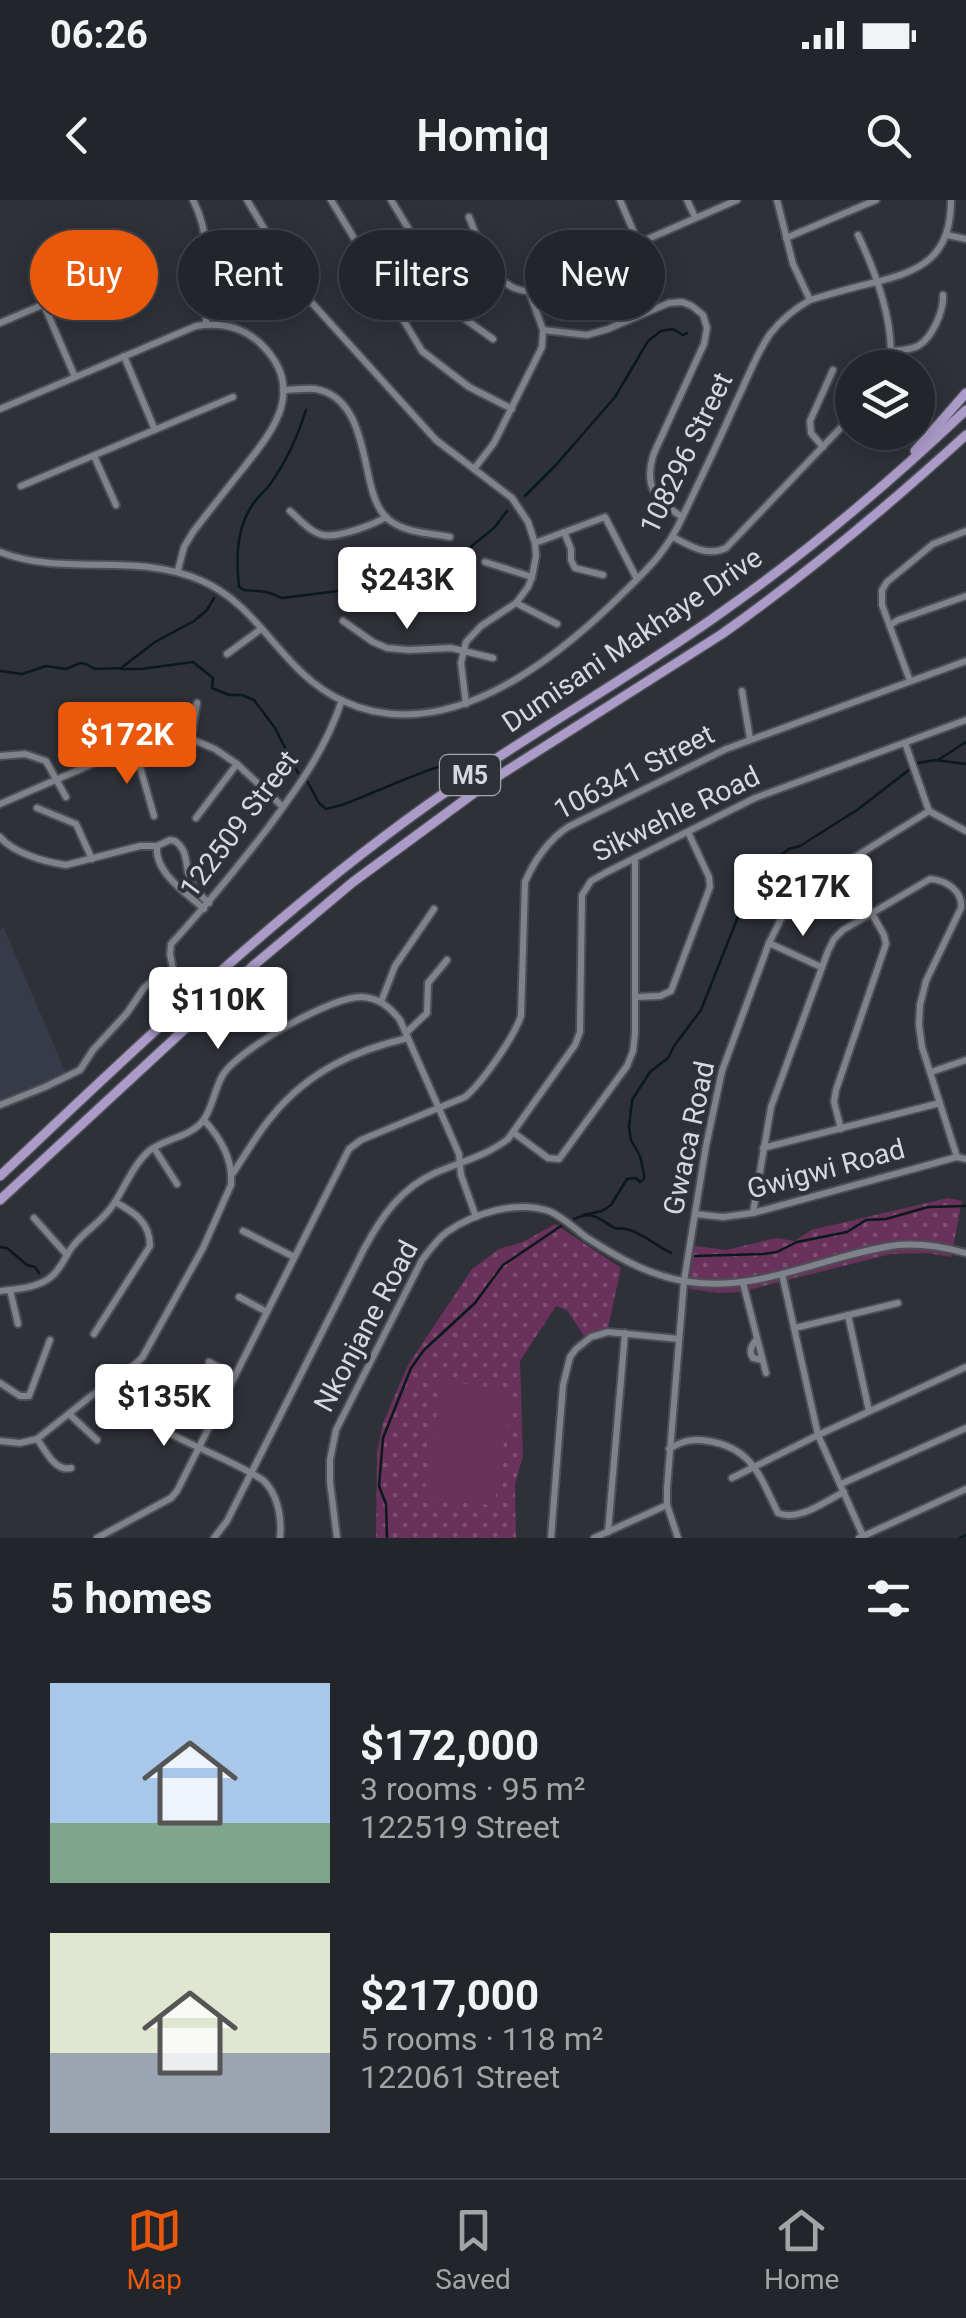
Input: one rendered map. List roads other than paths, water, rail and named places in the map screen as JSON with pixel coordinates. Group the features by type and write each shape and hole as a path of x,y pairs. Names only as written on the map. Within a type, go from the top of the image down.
{"main road":[{"path":"883,486 966,393"},
{"name":"Dumisani Makhaye Drive","path":"0,1176 196,991 317,889 484,766 714,618 811,546 966,410"},
{"name":"Dumisani Makhaye Drive","path":"0,1200 254,965 354,882 488,782 759,607 872,519 966,435"}],"street":[{"path":"193,200 206,231 206,324"},
{"path":"247,200 302,292 442,446 512,498 528,522 536,556 532,577 516,603 475,631 466,642 461,676 466,704"},
{"path":"331,200 349,230"},
{"path":"392,200 410,230"},
{"path":"620,200 633,230"},
{"path":"687,200 695,218"},
{"path":"665,231 736,200"},
{"path":"777,200 794,264 810,300"},
{"path":"786,238 876,200"},
{"path":"951,200 948,235 966,239"},
{"path":"469,217 486,258 500,277 525,290"},
{"name":"108296 Street","path":"178,570 228,594 300,672 342,700 400,714 442,711 466,704 499,689 564,646 659,558 764,344 787,316 810,300 911,272 938,251 948,235"},
{"path":"858,236 878,282 893,350 924,342 942,313 942,295"},
{"path":"544,330 587,335 675,301 692,306 702,315 708,328 704,344 650,467 657,496 682,516"},
{"path":"0,323 30,311"},
{"path":"50,320 75,377"},
{"path":"402,320 426,356 469,387 512,408"},
{"path":"466,320 493,339"},
{"path":"474,469 494,443 542,347 544,330 540,320"},
{"path":"0,409 206,324 236,328 257,340 279,370 284,390 275,427 193,532 178,570 42,563 0,552"},
{"path":"124,356 155,430"},
{"path":"823,447 811,433 810,420 833,370"},
{"path":"284,390 320,390 348,410 374,496 386,518 410,530 450,536"},
{"path":"21,486 233,397"},
{"path":"672,538 703,551 726,548 835,434"},
{"path":"94,456 116,505"},
{"path":"290,510 312,530 328,535 386,518"},
{"path":"534,542 602,517 607,519 638,579"},
{"path":"564,532 574,568 603,575"},
{"path":"910,681 880,597 883,587 934,544 966,532"},
{"path":"485,562 532,577"},
{"path":"890,625 966,596"},
{"path":"516,603 557,624"},
{"path":"343,620 387,648 443,648 492,658"},
{"path":"227,654 262,629"},
{"name":"106341 Street","path":"97,1538 175,1494 352,1146 460,1101 472,1091 520,1022 525,882 555,837 568,827 750,739 966,661"},
{"name":"106341 Street","path":"742,691 750,739"},
{"name":"122509 Street","path":"0,1104 76,1073 148,984 173,970 171,944 206,906 315,764 342,700"},
{"path":"191,740 197,702"},
{"path":"118,707 154,816"},
{"name":"Sikwehle Road","path":"214,1538 227,1521 389,1208 430,1175 494,1149 514,1133 576,1045 580,1032 583,890 591,881 755,798 966,720"},
{"path":"0,804 134,746 171,738 215,749 284,807"},
{"path":"905,743 929,810 966,831"},
{"path":"0,756 26,754 40,758 50,766 66,798"},
{"path":"196,818 236,764"},
{"path":"37,808 73,822 92,859"},
{"name":"Gwaca Road","path":"678,1538 667,1505 678,1339 695,1214 720,1080 770,944 783,916 802,890 929,810"},
{"path":"635,997 660,996 671,991 710,887 688,832"},
{"path":"2,843 59,864 72,864 170,840 179,843 191,882 206,906"},
{"path":"157,846 157,862 206,906"},
{"path":"514,1133 548,1158 562,1157 630,1062 634,1044 635,858"},
{"path":"753,1213 770,1107 836,936 930,879 943,882 962,898 961,908 926,981 920,1006 920,1036 962,1158"},
{"path":"381,1002 395,966 434,909"},
{"path":"840,1130 834,1102 836,1090 886,944 871,912"},
{"path":"770,944 821,967"},
{"path":"232,1174 271,1117 310,1080 368,1048 407,1036 427,1013 428,983 447,960"},
{"path":"0,1291 35,1286 55,1273 80,1238 101,1222 144,1156 204,1120 225,1071 301,1018 349,998 381,1002 394,1012 459,1154 460,1175 476,1217"},
{"path":"930,1072 966,1060"},
{"path":"764,1148 940,1103"},
{"path":"0,1440 38,1439 135,1365 148,1350 230,1189 232,1174 224,1148 204,1120"},
{"path":"154,1148 177,1184"},
{"name":"Gwigwi Road","path":"695,1214 723,1217 753,1213 962,1158"},
{"path":"94,1334 150,1246 150,1236 142,1221 115,1202"},
{"name":"Nkonjane Road","path":"337,1538 330,1482 336,1430 422,1260 447,1232 476,1217 525,1207 550,1212 627,1262 684,1282 743,1282 902,1245 966,1253"},
{"path":"34,1218 67,1254"},
{"path":"243,1232 294,1257"},
{"path":"782,1274 818,1435 862,1537 966,1489"},
{"path":"743,1282 766,1374"},
{"path":"10,1290 18,1324"},
{"path":"239,1297 267,1312"},
{"path":"795,1328 898,1303"},
{"path":"848,1315 869,1411"},
{"path":"551,1538 566,1366 576,1349 592,1337 608,1332 678,1339"},
{"path":"608,1532 625,1333"},
{"path":"0,1383 16,1394 29,1396 50,1340"},
{"path":"209,1362 235,1376"},
{"path":"732,1478 966,1367"},
{"path":"108,1386 120,1402 139,1416 252,1473 269,1486 281,1525 280,1538"},
{"path":"192,1392 220,1406"},
{"path":"69,1414 97,1440"},
{"path":"668,1450 687,1440 730,1446 754,1466 776,1511 781,1516 795,1516 842,1488 966,1428"},
{"path":"38,1439 58,1467 71,1468"},
{"path":"594,1538 667,1505"}],"waterway":[{"path":"525,496 615,397 648,341 661,331 687,333"},
{"path":"306,410 283,463 243,523 238,566 239,587 244,590 282,598 354,589 404,596 438,580 507,511"},
{"path":"0,671 22,674 46,666 66,669 80,663 95,669 121,668 155,642 194,621 214,598"},
{"path":"121,669 193,662 213,678 212,688 254,700 275,728 298,773"},
{"path":"938,760 966,742"},
{"path":"307,781 326,809 442,766 479,757"},
{"path":"583,1215 611,1205 627,1179 644,1179 629,1127 632,1100 650,1072 668,1058 701,1010 743,904 774,860 857,810 918,763 935,760 966,764"},
{"path":"695,1256 777,1252 797,1242 847,1232 866,1220 886,1219 928,1207 966,1206"},
{"path":"574,1219 594,1216 616,1229 638,1233 671,1253"},
{"path":"387,1538 386,1504 379,1486 383,1438 411,1368 424,1350 475,1303 503,1265 561,1226"},
{"path":"0,1247 7,1248 39,1273"},
{"path":"960,1538 966,1535"}]}
